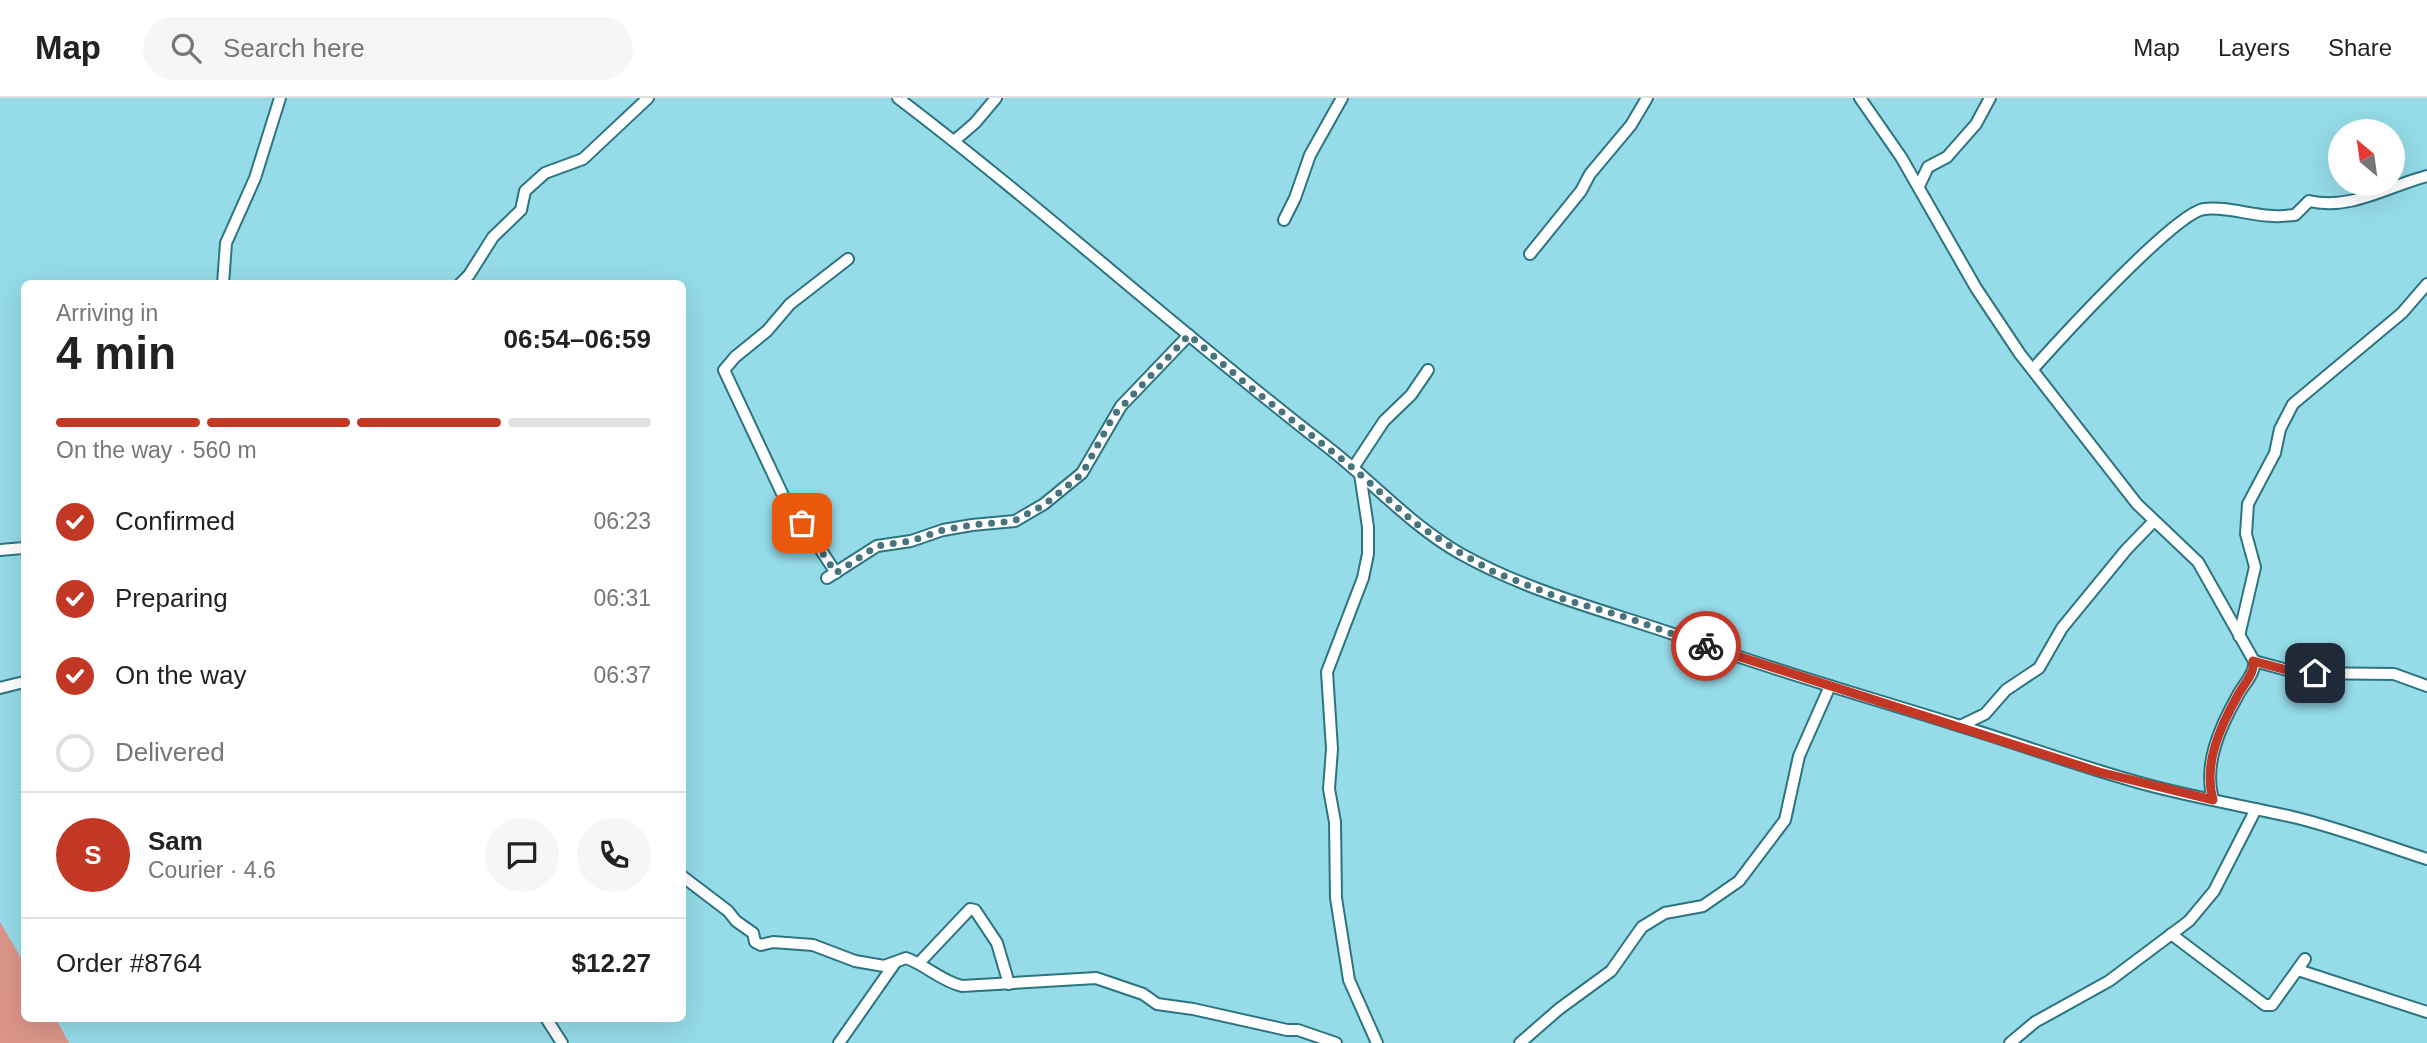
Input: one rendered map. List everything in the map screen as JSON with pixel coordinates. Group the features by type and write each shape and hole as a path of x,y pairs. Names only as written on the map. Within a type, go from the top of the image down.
{"street":[{"path":"223,280 226,243 255,178 280,98"},
{"path":"464,280 493,237 521,209 525,191 545,173 583,159 648,98"},
{"path":"898,98 1356,471 1415,523 1494,572 1560,598 1628,618 1731,655 2099,772 2332,828 2427,859"},
{"path":"954,141 975,123 996,98"},
{"path":"1284,220 1310,155 1342,98"},
{"path":"1530,254 1631,125 1647,98"},
{"path":"1860,98 1919,186 1976,288 2020,354 2154,521 2198,562 2253,661 2254,668 2237,696 2212,752 2209,786 2213,800"},
{"path":"1919,186 1928,167 1947,157 1976,124 1990,98"},
{"path":"2033,369 2069,328 2128,270 2172,229 2202,209 2273,216 2295,215 2309,201 2336,204 2384,193 2406,182 2427,176"},
{"path":"848,259 790,304 767,331 723,370 788,506 815,541 832,575 877,546 911,541 943,530 1014,521 1044,505 1082,474 1114,415 1189,335"},
{"path":"2239,635 2255,567 2246,534 2248,504 2275,453 2280,429 2293,404 2402,313 2427,284"},
{"path":"1377,1043 1349,980 1336,898 1335,822 1329,789 1332,749 1327,672 1363,578 1367,554 1368,527 1356,471 1384,421 1410,396 1428,370"},
{"path":"1960,726 1984,714 2006,690 2039,668 2062,628 2154,521"},
{"path":"0,550 21,548"},
{"path":"2253,661 2298,673 2394,674 2427,686"},
{"path":"0,688 21,683"},
{"path":"1520,1043 1559,1009 1611,971 1642,927 1665,913 1703,906 1739,881 1785,820 1799,757 1830,686"},
{"path":"2010,1043 2035,1022 2109,981 2189,920 2214,891 2256,809"},
{"path":"686,879 728,911 736,921 753,933 755,942 761,945 773,942 813,945 855,961 884,966 906,958 953,984 975,986 1096,978 1143,994 1164,1006 1193,1009 1287,1030 1298,1030 1336,1043"},
{"path":"919,963 970,909 975,910 996,943 1009,984"},
{"path":"2171,934 2264,1005 2272,1005 2305,959"},
{"path":"839,1043 895,964"},
{"path":"2298,970 2427,1012"},
{"path":"549,1022 562,1043"}],"shaded area":[{"path":"0,922 21,958 21,1022 58,1022 69,1043 0,1043"}],"way so far":[{"path":"802,523 836,573 877,546 911,541 943,530 1018,520 1054,498 1082,474 1114,415 1189,335 1245,383 1328,447 1415,523 1459,552 1494,572 1560,598 1628,618 1706,646"}],"route":[{"path":"1706,646 2099,772 2213,800 2209,786 2212,752 2237,696 2254,668 2253,661 2298,673 2315,673"}]}
